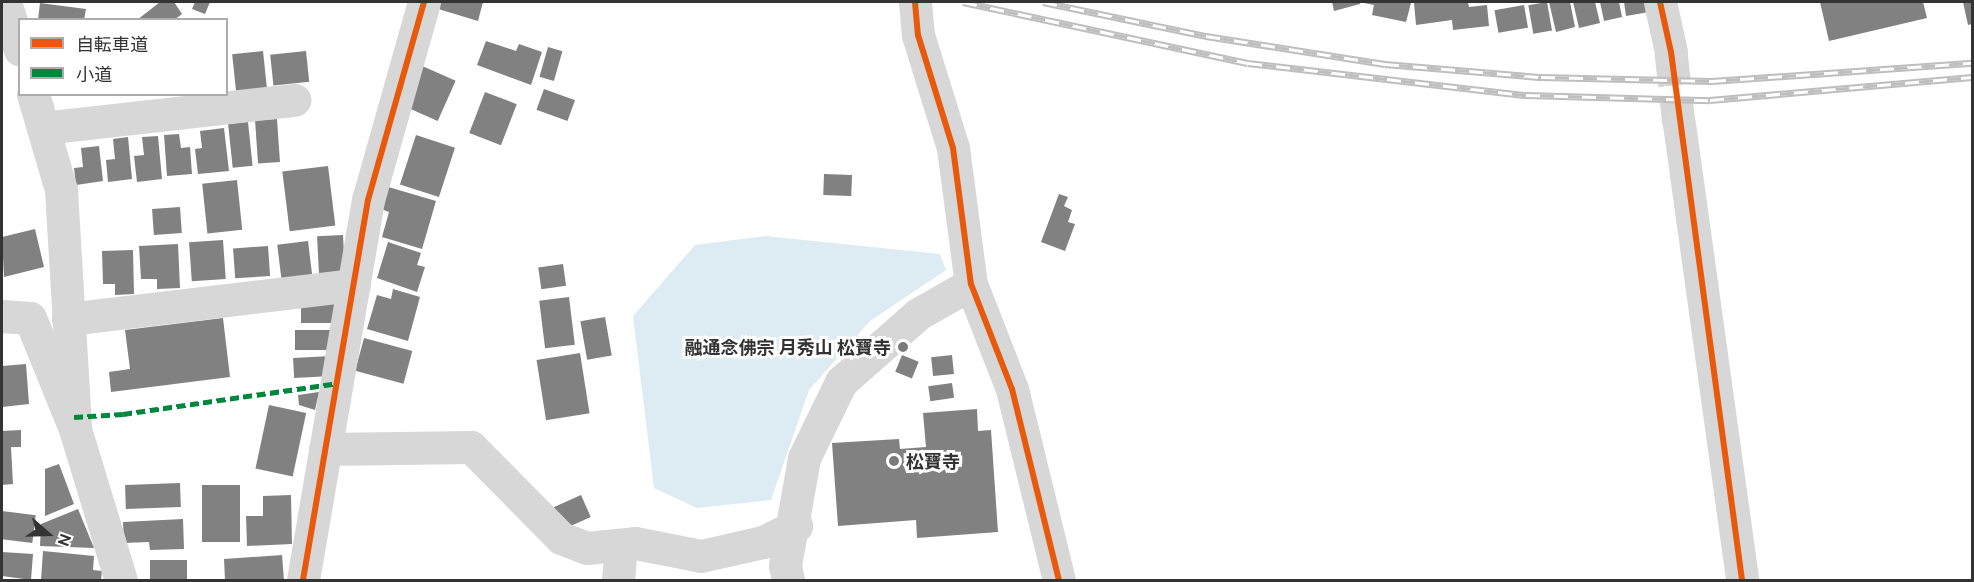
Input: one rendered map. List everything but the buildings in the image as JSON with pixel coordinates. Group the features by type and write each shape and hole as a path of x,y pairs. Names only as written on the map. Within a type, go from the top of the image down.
{"street":[{"path":"5,2 18,44"},
{"path":"303,580 368,200 390,110 424,2"},
{"path":"915,2 918,34 953,148 971,284 1012,389 1059,580"},
{"path":"1660,2 1671,52"},
{"path":"34,96 61,190 75,429"},
{"path":"43,128 294,100"},
{"path":"1679,124 1742,580"},
{"path":"782,575 796,526 804,458 841,382 918,314 971,284"},
{"path":"68,319 354,285"},
{"path":"2,316 30,318 75,429 121,580"},
{"path":"325,449 471,447 561,538 587,548 634,543 701,556 763,542 796,526"},
{"path":"618,580 621,546"}],"shaded area":[{"path":"765,236 940,254 946,270 870,321 809,390 771,500 697,508 654,488 633,316 695,245"}],"tunnel":[{"path":"1671,52 1679,124"}],"railway":[{"path":"963,2 1248,63 1526,95 1710,100 1972,77"},
{"path":"1043,2 1206,36 1385,64 1541,77 1712,81 1972,63"}],"marked path":[{"path":"74,417 123,414 339,383"}],"cycle path":[{"path":"303,580 368,200 424,2"},
{"path":"915,2 918,35 953,148 971,284 1012,389 1059,580"},
{"path":"1660,2 1671,52 1742,580"}],"place":[{"name":"融通念佛宗 月秀山 松寶寺","path":"903,347"},
{"name":"松寶寺","path":"894,461"}]}
